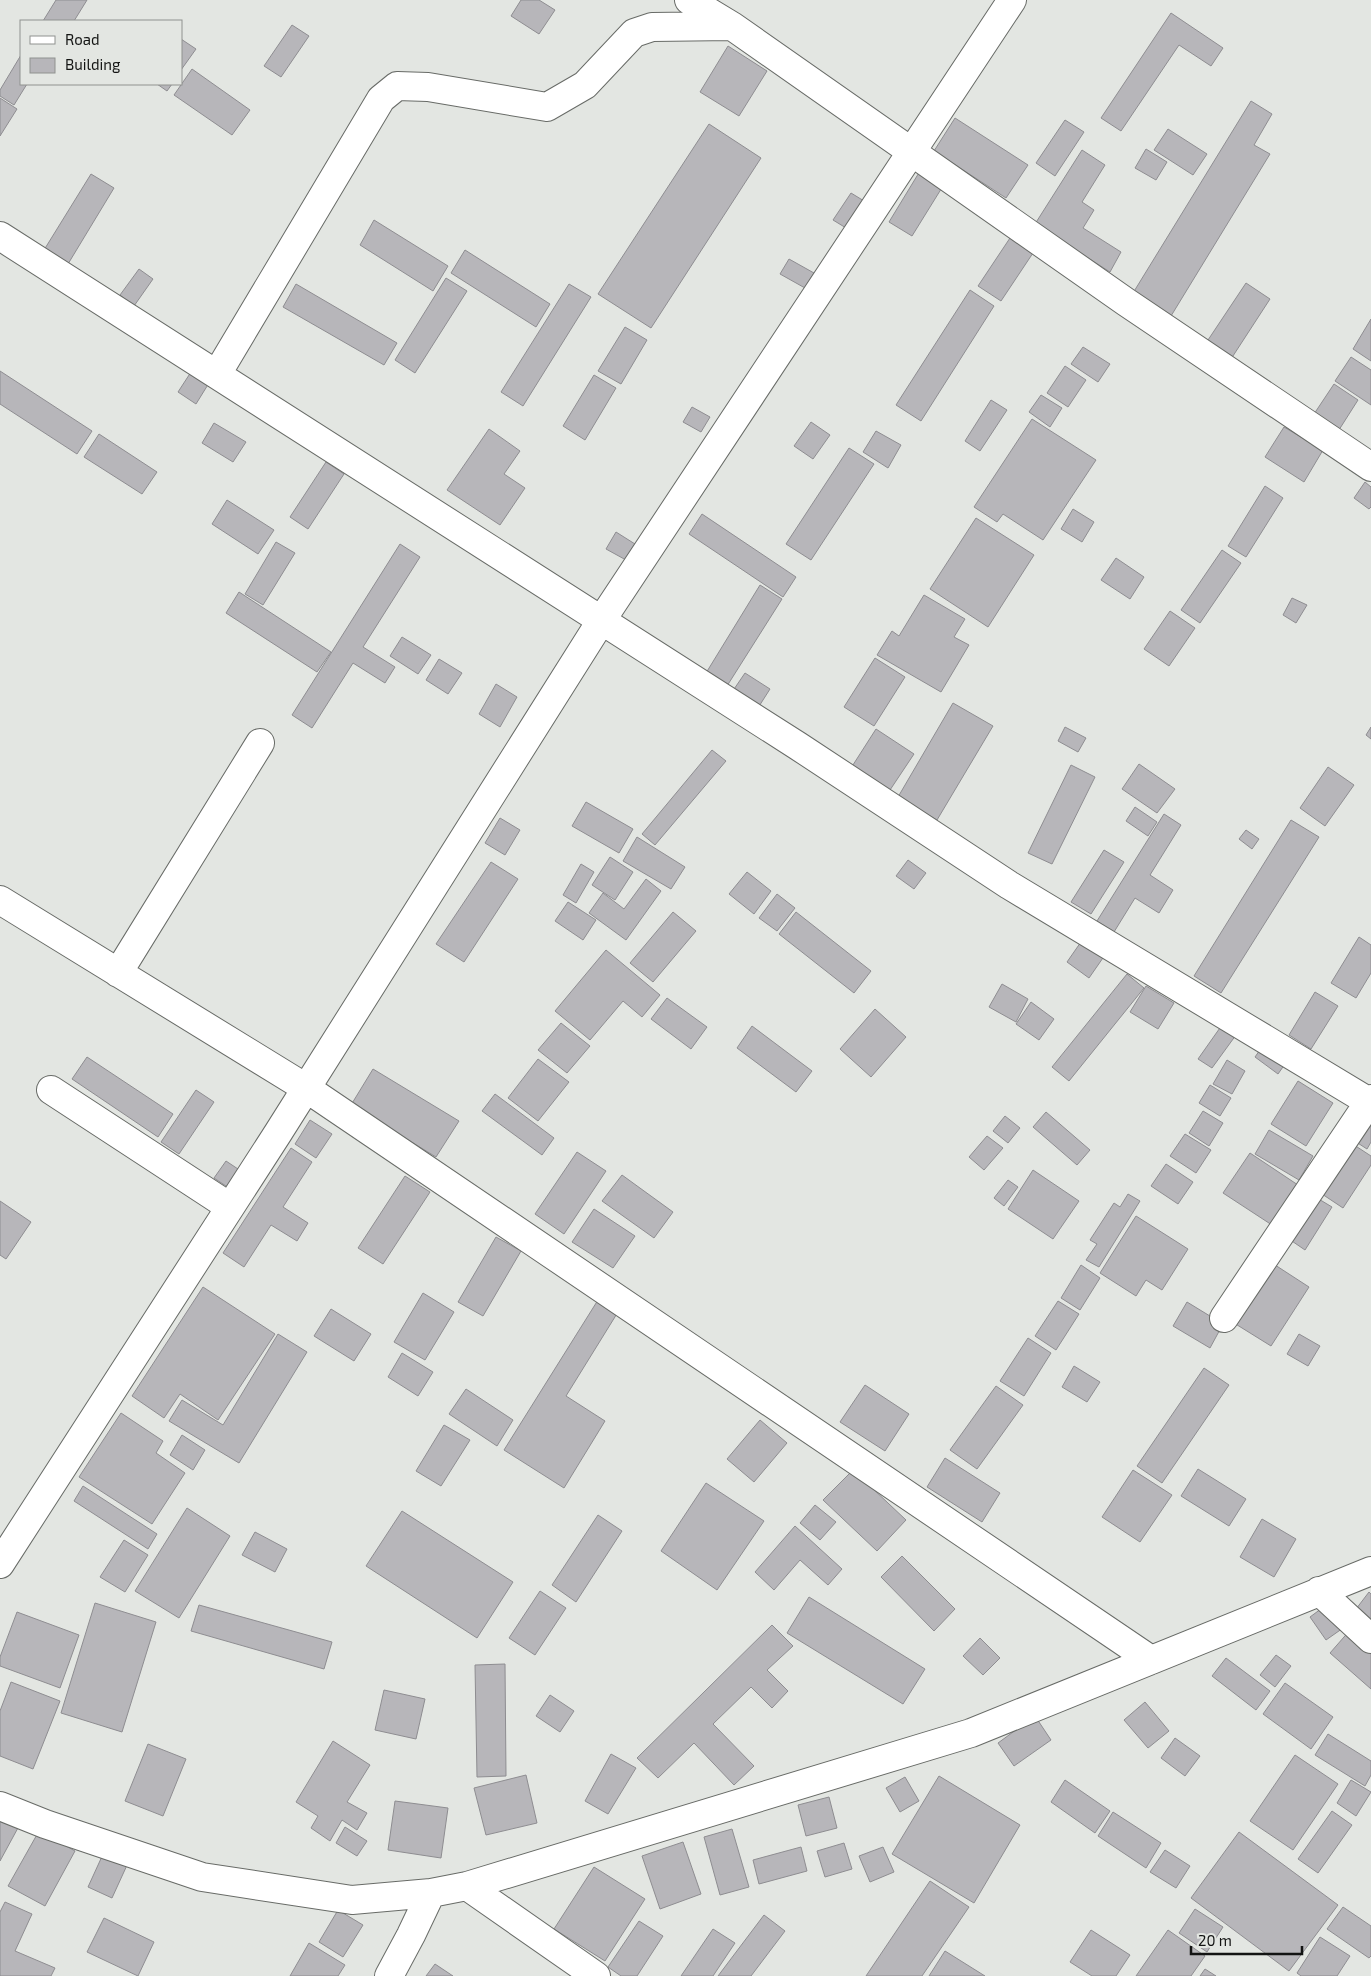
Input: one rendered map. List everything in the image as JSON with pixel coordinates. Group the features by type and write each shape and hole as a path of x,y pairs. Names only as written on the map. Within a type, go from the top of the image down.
{"street":[{"path":"690,0 732,26 1126,302 1371,467"},
{"path":"0,1564 306,1088 601,621 1012,0"},
{"path":"217,374 381,99 397,86 428,86 546,107 585,86 634,33 652,27 732,26"},
{"path":"0,236 798,746 1009,885 1370,1101 1224,1318"},
{"path":"118,973 260,743"},
{"path":"0,900 306,1088 1151,1660"},
{"path":"51,1090 230,1207"},
{"path":"0,1806 45,1824 202,1877 352,1900 431,1893 467,1886 971,1733 1371,1571"},
{"path":"1319,1591 1371,1639"},
{"path":"467,1886 596,1976"},
{"path":"389,1976 431,1893"}],"building":[{"path":"56,0 87,0 75,20 44,20"},
{"path":"521,0 539,0 555,10 539,34 511,16"},
{"path":"1171,13 1223,48 1211,66 1179,45 1121,131 1101,118"},
{"path":"292,25 309,36 281,77 264,66"},
{"path":"182,40 196,49 182,69"},
{"path":"728,46 767,71 739,116 700,92"},
{"path":"20,57 20,85 26,85 14,105 0,96 0,90"},
{"path":"192,69 250,110 232,135 174,95"},
{"path":"158,85 171,85 167,91"},
{"path":"0,98 17,109 0,136"},
{"path":"1251,101 1272,114 1254,145 1270,154 1171,316 1133,293"},
{"path":"955,118 1028,165 1006,198 934,151"},
{"path":"1065,120 1084,132 1055,176 1036,163"},
{"path":"709,124 761,158 651,328 598,294"},
{"path":"1168,129 1207,154 1193,175 1154,150"},
{"path":"1146,149 1167,162 1156,180 1135,168"},
{"path":"1082,150 1105,165 1082,202 1094,210 1083,228 1121,252 1110,272 1035,224"},
{"path":"920,171 943,186 912,236 889,222"},
{"path":"91,174 114,188 68,264 44,250"},
{"path":"851,193 869,204 851,231 833,220"},
{"path":"374,220 448,266 433,291 360,245"},
{"path":"1010,238 1033,253 1001,301 978,286"},
{"path":"465,250 550,304 536,327 451,273"},
{"path":"789,259 814,273 805,288 780,274"},
{"path":"139,269 153,279 134,306 120,295"},
{"path":"446,278 467,291 415,373 395,360"},
{"path":"1246,283 1270,299 1231,359 1206,343"},
{"path":"296,284 397,343 384,365 283,307"},
{"path":"569,284 591,297 523,406 501,392"},
{"path":"970,290 994,306 921,421 896,405"},
{"path":"1371,319 1371,361 1353,349"},
{"path":"625,327 647,340 621,384 598,371"},
{"path":"1083,347 1110,364 1098,382 1071,364"},
{"path":"1351,357 1371,370 1371,405 1335,381"},
{"path":"1065,366 1086,380 1068,407 1047,393"},
{"path":"0,371 92,431 77,454 0,404"},
{"path":"191,372 209,383 196,404 178,392"},
{"path":"594,375 616,388 585,440 563,426"},
{"path":"1334,384 1358,400 1337,433 1312,417"},
{"path":"1041,395 1062,408 1050,427 1029,412"},
{"path":"991,400 1007,410 980,451 965,441"},
{"path":"692,407 710,417 701,432 683,422"},
{"path":"1032,419 1096,460 1043,540 1003,514 997,522 974,507"},
{"path":"811,422 830,435 813,459 794,446"},
{"path":"214,423 246,442 233,462 202,443"},
{"path":"1284,427 1323,450 1304,482 1265,457"},
{"path":"489,429 520,451 504,474 525,488 500,525 447,490"},
{"path":"876,431 901,445 888,468 863,452"},
{"path":"99,434 157,472 142,494 84,457"},
{"path":"849,448 874,464 811,560 786,544"},
{"path":"326,462 344,474 308,529 290,517"},
{"path":"1365,482 1371,487 1371,507 1369,509 1354,498"},
{"path":"1265,486 1283,498 1246,557 1228,546"},
{"path":"227,500 274,530 258,554 212,524"},
{"path":"1073,509 1094,522 1082,542 1061,529"},
{"path":"702,514 796,577 783,597 689,534"},
{"path":"976,518 1034,555 988,627 930,589"},
{"path":"616,532 635,544 626,560 606,549"},
{"path":"276,542 295,553 263,605 245,594"},
{"path":"400,544 420,557 363,647 395,667 385,683 353,663 312,728 292,715"},
{"path":"1222,550 1241,563 1200,623 1181,610"},
{"path":"1116,558 1144,577 1130,599 1101,580"},
{"path":"760,585 782,599 727,686 706,673"},
{"path":"239,592 331,652 317,672 226,613"},
{"path":"924,595 965,619 954,637 969,645 941,692 877,655 892,631 899,636"},
{"path":"1292,598 1307,605 1296,623 1283,615"},
{"path":"1170,611 1195,628 1169,666 1144,649"},
{"path":"402,637 431,655 418,674 390,656"},
{"path":"875,658 905,677 874,726 844,707"},
{"path":"439,659 462,673 448,694 426,680"},
{"path":"745,673 770,689 756,711 730,695"},
{"path":"496,684 517,697 500,727 479,714"},
{"path":"953,703 993,726 937,820 898,797"},
{"path":"1065,727 1086,738 1078,752 1058,741"},
{"path":"1371,727 1371,739 1366,735"},
{"path":"876,729 914,754 888,793 851,768"},
{"path":"712,750 726,761 655,845 642,834"},
{"path":"1139,764 1175,789 1157,813 1122,789"},
{"path":"1071,765 1095,777 1052,864 1028,853"},
{"path":"1328,767 1354,785 1325,826 1300,808"},
{"path":"586,802 633,829 619,853 572,826"},
{"path":"1135,807 1157,822 1148,836 1126,821"},
{"path":"1164,814 1181,825 1150,875 1173,890 1159,913 1135,898 1114,932 1097,921"},
{"path":"500,818 520,830 505,855 485,843"},
{"path":"1291,820 1319,837 1221,993 1194,976"},
{"path":"1246,830 1259,839 1252,849 1239,839"},
{"path":"637,837 685,867 671,889 623,861"},
{"path":"1104,850 1124,862 1091,914 1071,902"},
{"path":"610,857 633,872 615,900 592,885"},
{"path":"908,860 926,873 914,889 896,876"},
{"path":"491,862 518,879 464,962 436,944"},
{"path":"581,864 594,872 576,903 563,895"},
{"path":"747,872 771,891 754,914 729,894"},
{"path":"646,879 661,891 626,940 589,913 603,893 624,909"},
{"path":"777,894 795,908 777,931 759,918"},
{"path":"568,902 596,920 583,940 555,921"},
{"path":"673,912 696,931 653,982 630,963"},
{"path":"796,912 871,971 854,993 779,934"},
{"path":"1359,937 1371,945 1371,973 1356,998 1331,983"},
{"path":"1083,939 1105,955 1089,978 1067,962"},
{"path":"606,950 660,995 642,1017 623,1001 590,1040 555,1011"},
{"path":"1127,974 1144,988 1069,1081 1052,1067"},
{"path":"1002,984 1028,999 1016,1022 989,1007"},
{"path":"1146,986 1174,1003 1158,1029 1130,1012"},
{"path":"1315,992 1338,1006 1311,1049 1289,1035"},
{"path":"667,998 707,1027 691,1049 651,1019"},
{"path":"1031,1002 1054,1019 1039,1040 1016,1024"},
{"path":"875,1009 906,1037 871,1077 840,1049"},
{"path":"561,1023 590,1046 567,1073 538,1050"},
{"path":"1222,1025 1236,1035 1212,1068 1198,1059"},
{"path":"752,1026 812,1071 796,1092 737,1048"},
{"path":"1262,1047 1285,1064 1278,1074 1255,1057"},
{"path":"87,1057 173,1114 158,1137 72,1079"},
{"path":"538,1059 569,1082 538,1121 508,1098"},
{"path":"1227,1060 1245,1071 1232,1094 1213,1084"},
{"path":"373,1069 459,1121 436,1157 351,1105"},
{"path":"1298,1081 1333,1103 1306,1146 1271,1124"},
{"path":"1210,1085 1231,1098 1220,1116 1199,1103"},
{"path":"196,1090 214,1102 179,1154 161,1142"},
{"path":"495,1094 554,1138 542,1155 482,1111"},
{"path":"1203,1111 1223,1123 1209,1146 1189,1133"},
{"path":"1046,1112 1090,1150 1077,1165 1033,1127"},
{"path":"1005,1116 1020,1128 1008,1143 993,1131"},
{"path":"310,1120 332,1134 316,1158 295,1144"},
{"path":"1371,1121 1371,1142 1367,1149 1350,1138"},
{"path":"1269,1130 1313,1156 1299,1180 1255,1154"},
{"path":"1185,1134 1211,1150 1196,1173 1170,1156"},
{"path":"987,1136 1003,1148 984,1170 969,1157"},
{"path":"1351,1143 1371,1156 1371,1165 1343,1208 1319,1192"},
{"path":"291,1148 312,1162 283,1207 308,1223 297,1241 271,1225 244,1267 223,1253"},
{"path":"577,1152 606,1171 564,1234 535,1214"},
{"path":"1250,1153 1301,1187 1275,1227 1223,1193"},
{"path":"226,1161 241,1171 229,1188 214,1178"},
{"path":"1166,1164 1193,1182 1178,1204 1151,1186"},
{"path":"1033,1170 1079,1201 1053,1239 1008,1209"},
{"path":"622,1175 673,1212 654,1238 602,1201"},
{"path":"405,1176 430,1192 383,1264 358,1248"},
{"path":"1008,1180 1018,1187 1004,1206 994,1198"},
{"path":"1128,1194 1140,1201 1099,1267 1086,1260 1097,1244 1090,1240 1114,1203 1120,1207"},
{"path":"1312,1195 1332,1207 1305,1250 1286,1237"},
{"path":"0,1201 31,1222 6,1259 0,1255"},
{"path":"594,1209 635,1236 613,1268 572,1242"},
{"path":"1136,1216 1188,1249 1162,1290 1146,1280 1136,1296 1100,1273"},
{"path":"496,1237 521,1251 483,1316 458,1302"},
{"path":"1272,1263 1309,1287 1271,1346 1234,1323"},
{"path":"1081,1265 1100,1278 1080,1310 1061,1298"},
{"path":"203,1287 275,1334 218,1420 180,1394 164,1418 132,1396"},
{"path":"423,1293 454,1312 425,1360 394,1342"},
{"path":"598,1300 618,1312 566,1396 605,1421 564,1488 504,1450"},
{"path":"1058,1301 1079,1314 1056,1350 1035,1336"},
{"path":"1187,1302 1223,1324 1210,1348 1173,1326"},
{"path":"331,1309 371,1334 354,1361 314,1336"},
{"path":"278,1334 307,1352 239,1463 169,1421 182,1400 223,1425"},
{"path":"1299,1334 1320,1346 1308,1366 1287,1354"},
{"path":"1028,1338 1051,1353 1024,1396 1000,1381"},
{"path":"402,1353 433,1372 418,1396 388,1377"},
{"path":"1074,1366 1100,1382 1087,1402 1062,1387"},
{"path":"1204,1368 1229,1385 1162,1483 1137,1466"},
{"path":"865,1385 909,1414 885,1451 840,1422"},
{"path":"996,1386 1023,1405 977,1469 950,1450"},
{"path":"466,1389 513,1420 497,1446 449,1414"},
{"path":"121,1413 163,1441 156,1453 185,1473 152,1524 79,1477"},
{"path":"760,1420 787,1443 754,1482 727,1459"},
{"path":"444,1425 470,1440 441,1486 416,1471"},
{"path":"182,1435 205,1450 193,1470 170,1455"},
{"path":"945,1458 1000,1493 982,1522 927,1487"},
{"path":"1198,1469 1246,1499 1229,1526 1181,1496"},
{"path":"853,1470 906,1520 877,1551 823,1500"},
{"path":"1133,1470 1172,1495 1140,1542 1102,1517"},
{"path":"706,1483 764,1521 717,1590 661,1551"},
{"path":"83,1486 157,1534 148,1549 74,1501"},
{"path":"815,1505 836,1522 820,1540 800,1523"},
{"path":"187,1508 230,1536 179,1618 135,1591"},
{"path":"402,1511 513,1582 477,1638 366,1566"},
{"path":"598,1515 622,1531 576,1602 552,1585"},
{"path":"1262,1519 1296,1539 1274,1577 1240,1557"},
{"path":"795,1526 842,1569 828,1585 800,1560 774,1590 755,1572"},
{"path":"255,1532 287,1549 275,1572 242,1555"},
{"path":"124,1540 148,1555 125,1592 100,1577"},
{"path":"902,1556 955,1609 934,1631 881,1577"},
{"path":"540,1591 566,1608 535,1655 509,1638"},
{"path":"1369,1592 1371,1594 1371,1627 1353,1613"},
{"path":"809,1597 925,1669 903,1704 787,1633"},
{"path":"95,1603 156,1622 122,1732 61,1713"},
{"path":"1329,1603 1346,1626 1326,1640 1310,1617"},
{"path":"199,1605 332,1642 324,1669 191,1631"},
{"path":"17,1612 79,1635 60,1688 0,1666 0,1657"},
{"path":"772,1625 793,1646 767,1670 788,1691 772,1708 751,1687 713,1724 754,1766 734,1785 694,1743 658,1778 637,1758"},
{"path":"1351,1629 1371,1646 1371,1689 1330,1653"},
{"path":"980,1638 1000,1658 983,1675 963,1656"},
{"path":"1276,1655 1291,1666 1275,1687 1260,1675"},
{"path":"1226,1658 1270,1691 1256,1710 1212,1676"},
{"path":"505,1664 506,1776 477,1777 475,1665"},
{"path":"11,1682 60,1701 33,1769 0,1756 0,1711"},
{"path":"1285,1683 1333,1717 1311,1749 1263,1714"},
{"path":"384,1690 425,1699 416,1739 375,1730"},
{"path":"550,1695 574,1711 560,1732 536,1716"},
{"path":"1145,1702 1169,1731 1148,1748 1124,1720"},
{"path":"1035,1716 1051,1740 1014,1766 998,1743"},
{"path":"1328,1734 1371,1761 1371,1775 1365,1786 1315,1755"},
{"path":"1175,1738 1200,1756 1185,1776 1161,1758"},
{"path":"333,1741 370,1765 347,1802 367,1813 357,1830 342,1820 330,1841 311,1828 318,1816 296,1802"},
{"path":"148,1744 186,1759 163,1816 125,1801"},
{"path":"611,1754 636,1768 608,1814 585,1801"},
{"path":"1295,1755 1338,1784 1293,1850 1250,1821"},
{"path":"526,1775 537,1823 486,1835 474,1788"},
{"path":"939,1776 1020,1825 974,1903 892,1854"},
{"path":"905,1777 919,1801 900,1812 886,1788"},
{"path":"1065,1780 1110,1811 1095,1833 1051,1802"},
{"path":"1351,1780 1371,1792 1356,1816 1337,1803"},
{"path":"829,1797 837,1828 806,1836 798,1805"},
{"path":"395,1801 448,1808 441,1858 388,1850"},
{"path":"1332,1811 1352,1825 1318,1873 1298,1859"},
{"path":"1113,1812 1161,1843 1146,1868 1098,1836"},
{"path":"0,1816 19,1826 0,1861"},
{"path":"345,1827 367,1841 357,1856 336,1843"},
{"path":"732,1829 749,1887 720,1895 704,1837"},
{"path":"39,1831 75,1851 45,1906 8,1886"},
{"path":"1239,1832 1338,1905 1289,1971 1191,1898"},
{"path":"683,1842 701,1894 660,1909 642,1856"},
{"path":"844,1843 852,1869 825,1877 817,1851"},
{"path":"801,1847 807,1871 759,1884 753,1860"},
{"path":"883,1847 894,1872 870,1882 859,1856"},
{"path":"1165,1850 1190,1866 1176,1888 1150,1872"},
{"path":"104,1852 128,1863 112,1898 88,1887"},
{"path":"594,1867 645,1899 605,1961 554,1929"},
{"path":"930,1881 969,1907 922,1976 866,1976"},
{"path":"5,1902 32,1914 15,1951 55,1968 51,1976 0,1976 0,1912"},
{"path":"1343,1907 1371,1926 1371,1956 1369,1958 1327,1929"},
{"path":"1195,1909 1223,1927 1207,1952 1179,1933"},
{"path":"338,1910 363,1925 343,1957 319,1942"},
{"path":"764,1915 785,1931 751,1976 718,1976"},
{"path":"104,1918 154,1942 138,1976 87,1952"},
{"path":"639,1921 663,1936 637,1976 621,1976 608,1967"},
{"path":"713,1929 735,1943 713,1976 681,1976"},
{"path":"1091,1930 1130,1955 1116,1976 1092,1976 1070,1962"},
{"path":"1168,1930 1205,1956 1191,1976 1136,1976"},
{"path":"1320,1937 1350,1956 1337,1976 1301,1976 1297,1973"},
{"path":"309,1943 345,1965 338,1976 290,1976"},
{"path":"945,1951 985,1976 929,1976"},
{"path":"435,1964 453,1976 426,1976"},
{"path":"1205,1969 1216,1976 1200,1976"}]}
